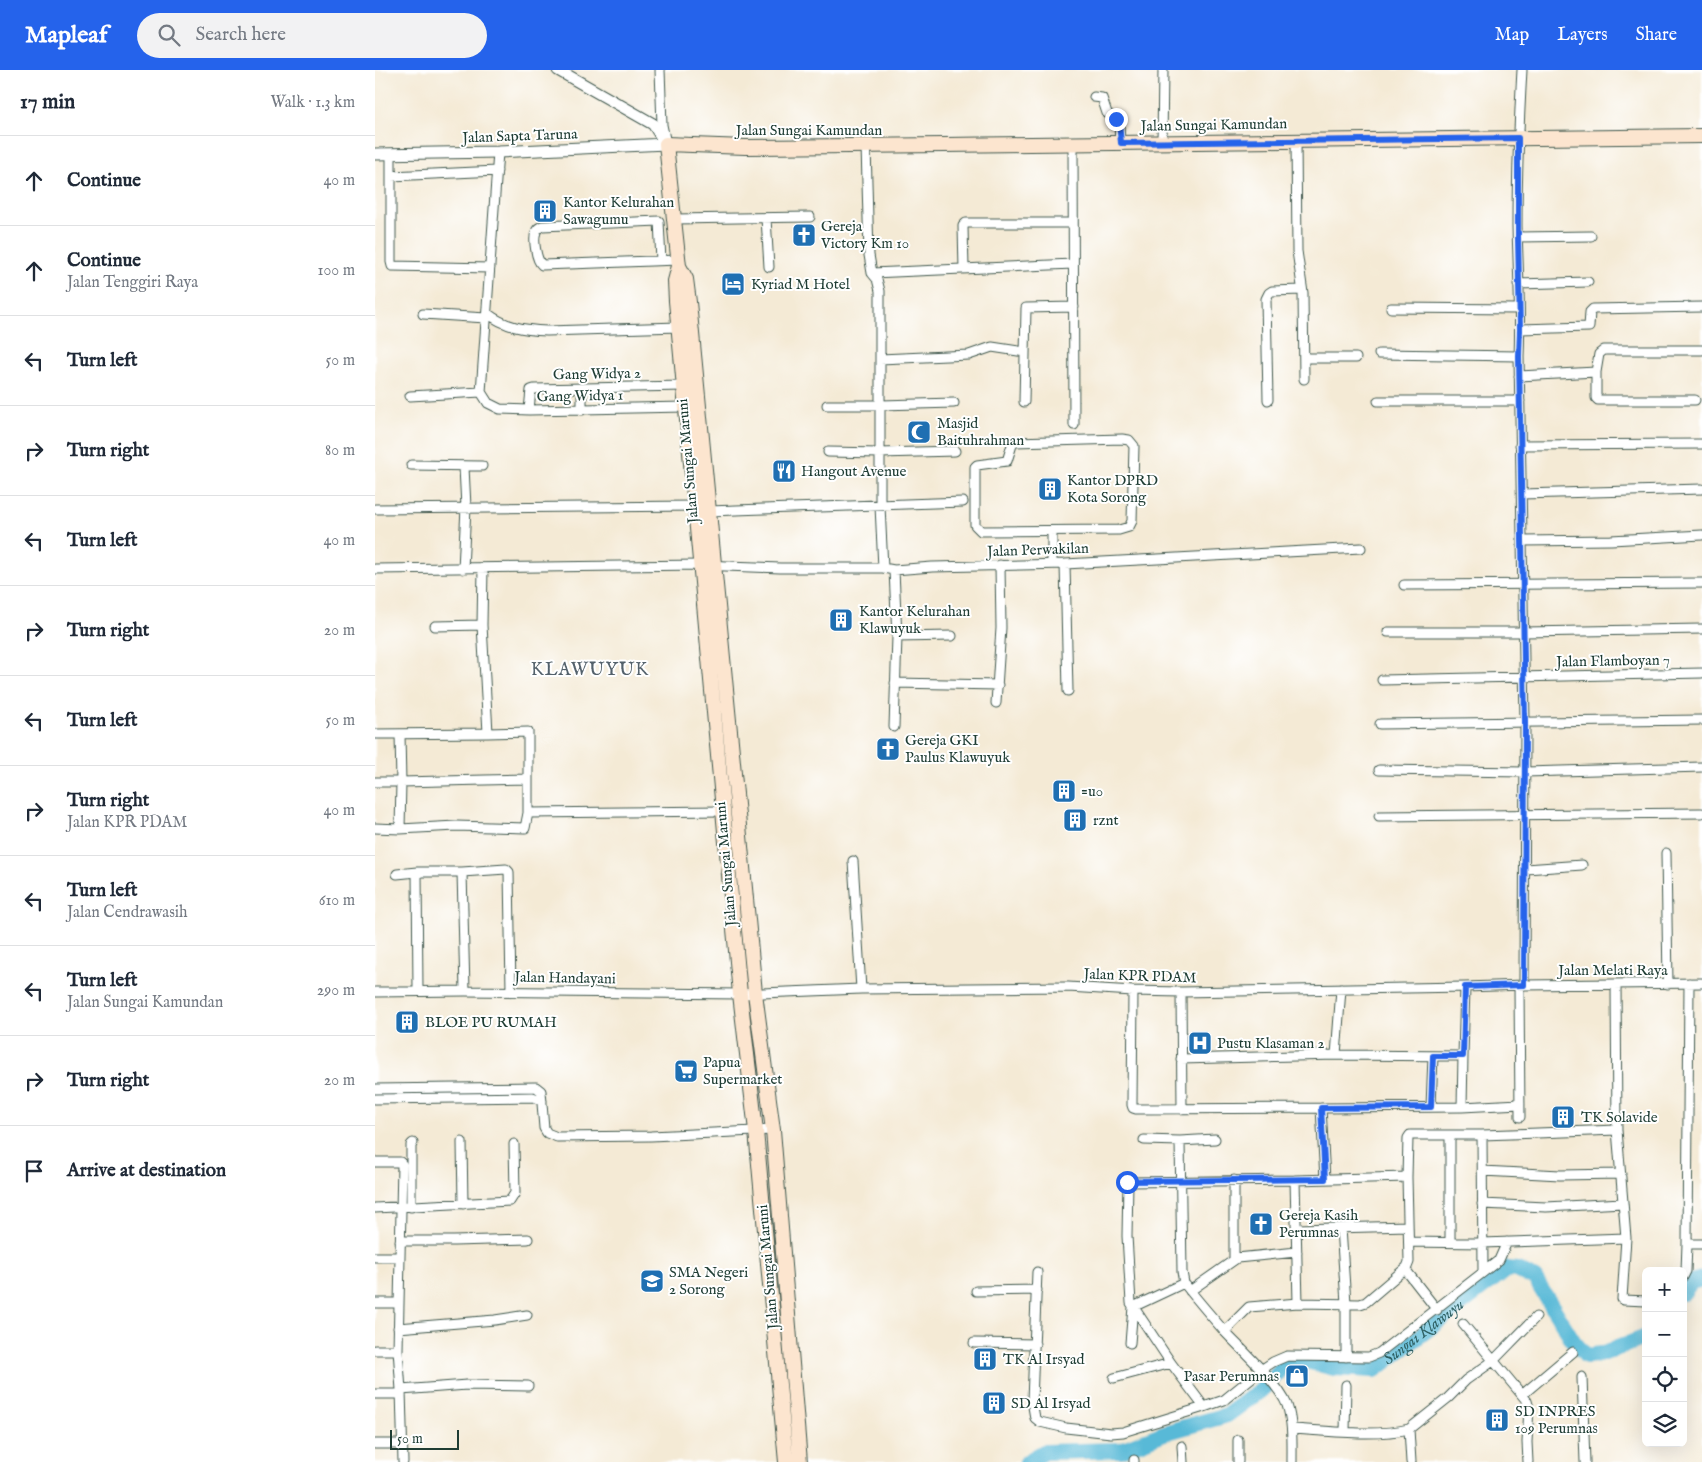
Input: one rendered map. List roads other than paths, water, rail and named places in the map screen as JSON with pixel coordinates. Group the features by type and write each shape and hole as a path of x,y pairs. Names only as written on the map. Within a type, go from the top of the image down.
{"main road":[{"name":"Jalan Sungai Kamundan","path":"666,144 745,147 1702,136"},
{"name":"Jalan Sungai Maruni","path":"666,144 679,263 675,281 700,565 740,994 756,1131 786,1462"},
{"name":"Jalan Sungai Maruni","path":"679,263 686,279 689,302 755,993 773,1130 800,1462"}],"street":[{"path":"558,70 653,124 666,144"},
{"name":"Jalan Sungai Maruni","path":"660,70 662,125 666,144"},
{"path":"1162,142 1163,70"},
{"path":"1520,1117 1521,985 1525,869 1523,541 1518,284 1518,138 1522,70"},
{"path":"1094,97 1102,98 1107,113 1119,122 1121,143"},
{"path":"1296,140 1297,251 1301,290 1303,293 1305,379"},
{"name":"Jalan Sapta Taruna","path":"375,154 498,152 666,144"},
{"path":"1073,144 1074,425"},
{"path":"866,146 869,255 872,273 877,279 880,291 881,405 879,453 883,568"},
{"path":"410,396 481,392 498,152"},
{"path":"391,155 392,266 490,268"},
{"path":"391,176 497,172"},
{"path":"675,219 810,217"},
{"path":"767,218 769,267"},
{"path":"661,261 659,222 542,226 535,234 537,258 542,265 661,261 679,263"},
{"path":"964,269 963,226 966,223 1073,223"},
{"path":"1518,237 1591,236"},
{"path":"872,273 1073,264"},
{"path":"1518,284 1588,282"},
{"path":"1268,400 1266,299 1269,293 1273,291 1301,290"},
{"path":"1024,402 1027,308 1074,307"},
{"path":"1520,329 1589,327 1590,312 1593,309 1702,307"},
{"path":"1391,308 1519,309"},
{"path":"423,314 486,315 505,324 527,330 679,327"},
{"path":"880,359 969,355 992,347 1025,352"},
{"path":"1695,400 1598,400 1596,398 1599,354 1603,350 1702,350"},
{"path":"1379,354 1519,356"},
{"path":"1304,358 1356,358"},
{"path":"1519,376 1597,372"},
{"name":"Gang Widya 2","path":"529,410 532,390 684,386"},
{"path":"582,389 582,410"},
{"name":"Gang Widya 1","path":"481,392 486,400 496,407 529,410 686,407"},
{"path":"1378,402 1520,401"},
{"path":"827,405 954,402"},
{"path":"1122,439 1131,442 1134,446 1134,452 1132,521 1129,527 1119,530 1052,531 979,530 974,522 975,467 977,465 1007,462 1012,445 1017,441 1122,439"},
{"path":"1520,445 1702,444"},
{"path":"829,452 955,451"},
{"path":"411,465 482,466"},
{"path":"463,569 466,507 464,467"},
{"path":"1522,494 1702,489"},
{"path":"709,511 963,502"},
{"path":"375,509 695,506"},
{"path":"1052,531 1052,564"},
{"path":"1523,541 1611,540 1702,535"},
{"name":"Jalan Perwakilan","path":"375,569 700,565 780,568 883,568 894,570 1065,564 1361,548"},
{"path":"1065,564 1068,691"},
{"path":"996,703 1001,628 1000,565"},
{"path":"483,568 482,625 488,733"},
{"path":"894,570 897,637 894,727"},
{"path":"1404,585 1702,583"},
{"path":"435,626 482,625"},
{"path":"1388,632 1524,632 1702,628"},
{"path":"897,637 952,636"},
{"name":"Jalan Flamboyan 7","path":"1382,680 1702,673"},
{"path":"895,684 998,685"},
{"path":"1380,724 1702,720"},
{"path":"375,734 527,732 528,779 527,825 523,828 456,826 375,828"},
{"path":"400,734 400,828"},
{"path":"1379,770 1525,772 1702,767"},
{"path":"375,782 528,779"},
{"path":"528,814 723,811"},
{"path":"1379,816 1702,813"},
{"path":"1666,853 1668,984"},
{"path":"853,861 861,989"},
{"path":"1525,869 1582,865"},
{"path":"397,874 506,870 509,872 511,991"},
{"path":"417,872 418,991"},
{"path":"462,872 465,991"},
{"path":"1686,1267 1689,983"},
{"name":"Jalan Melati Raya","path":"1521,985 1702,983"},
{"path":"1616,984 1617,1130 1626,1238 1622,1300 1642,1301"},
{"name":"Jalan KPR PDAM","path":"755,993 861,989 1068,987 1181,992 1521,985"},
{"path":"1462,1107 1465,987"},
{"path":"1336,1055 1341,989"},
{"path":"1133,991 1133,1108 1136,1110 1462,1107 1520,1104"},
{"name":"Jalan Handayani","path":"375,992 755,993"},
{"path":"1181,992 1182,1109"},
{"path":"1181,1059 1336,1055 1463,1056"},
{"path":"1431,1107 1433,1056"},
{"path":"375,1089 533,1086 541,1091 544,1128 547,1133 557,1137 651,1136 773,1130"},
{"path":"375,1099 533,1097 542,1101"},
{"path":"1321,1108 1325,1179"},
{"path":"1225,1331 1249,1307 1298,1303 1360,1304 1371,1299 1405,1269 1409,1262 1407,1177 1409,1135 1482,1135 1617,1130"},
{"path":"1450,1135 1450,1242"},
{"path":"1482,1135 1483,1272"},
{"path":"1144,1140 1180,1141 1215,1139"},
{"path":"1180,1141 1182,1272 1184,1283 1262,1371 1282,1397 1287,1408 1292,1430 1292,1462"},
{"path":"462,1142 463,1204"},
{"path":"411,1207 411,1146 413,1143"},
{"path":"375,1208 506,1202 512,1199 515,1188 514,1144"},
{"path":"375,1162 401,1162 398,1350 403,1462"},
{"path":"1482,1171 1560,1176 1621,1174"},
{"path":"1203,1407 1133,1307 1130,1299 1127,1182 1407,1177"},
{"path":"1234,1180 1234,1259"},
{"path":"1295,1180 1298,1303"},
{"path":"1482,1204 1546,1207 1623,1203"},
{"path":"1297,1229 1408,1226"},
{"path":"1341,1228 1346,1304 1346,1357"},
{"path":"1409,1242 1483,1243 1626,1238"},
{"path":"400,1241 528,1239"},
{"path":"1037,1272 1032,1401 1035,1418 1040,1422 1076,1430 1119,1432 1132,1430 1229,1397 1273,1362 1287,1356 1369,1357 1379,1353 1437,1310 1501,1257 1507,1242"},
{"path":"1687,1244 1702,1244"},
{"path":"1190,1291 1234,1259 1297,1252"},
{"path":"375,1257 399,1257"},
{"path":"1405,1269 1437,1310"},
{"path":"1133,1307 1184,1283"},
{"path":"976,1291 1037,1290"},
{"path":"375,1303 399,1303"},
{"path":"1130,1343 1133,1307"},
{"path":"399,1328 527,1316"},
{"path":"1292,1430 1398,1432 1409,1429 1448,1398 1466,1380 1493,1361 1536,1317"},
{"path":"1463,1324 1527,1401 1529,1408 1528,1462"},
{"path":"974,1343 1035,1344"},
{"path":"375,1350 398,1350"},
{"path":"1522,1395 1573,1352"},
{"path":"1114,1378 1171,1363"},
{"path":"1582,1377 1585,1462"},
{"path":"375,1394 459,1385 527,1386"},
{"path":"1345,1432 1346,1385"},
{"path":"1409,1429 1411,1462"},
{"path":"1238,1440 1238,1462"},
{"path":"375,1444 402,1444"},
{"path":"1182,1446 1183,1462"}],"waterway":[{"name":"Sungai Klawuyu","path":"1027,1462 1044,1452 1121,1450 1164,1433 1227,1415 1260,1391 1278,1373 1285,1362 1299,1359 1334,1368 1375,1370 1507,1269 1517,1270 1535,1279 1574,1342 1586,1356 1602,1354 1642,1339"},
{"name":"Sungai Klawuyu","path":"1687,1288 1691,1282 1702,1279"}],"place":[{"name":"Kantor Kelurahan Sawagumu","path":"545,211"},
{"name":"Gereja Victory Km 10","path":"804,235"},
{"name":"Kyriad M Hotel","path":"733,284"},
{"name":"Masjid Baituhrahman","path":"919,432"},
{"name":"Hangout Avenue","path":"784,471"},
{"name":"Kantor DPRD Kota Sorong","path":"1050,489"},
{"name":"Kantor Kelurahan Klawuyuk","path":"841,620"},
{"name":"Gereja GKI Paulus Klawuyuk","path":"888,749"},
{"name":"=u0","path":"1064,791"},
{"name":"rznt","path":"1075,820"},
{"name":"BLOE PU RUMAH","path":"407,1022"},
{"name":"Pustu Klasaman 2","path":"1200,1043"},
{"name":"Papua Supermarket","path":"686,1071"},
{"name":"TK Solavide","path":"1563,1117"},
{"name":"Gereja Kasih Perumnas","path":"1261,1224"},
{"name":"SMA Negeri 2 Sorong","path":"652,1281"},
{"name":"TK Al Irsyad","path":"985,1359"},
{"name":"Pasar Perumnas","path":"1297,1376"},
{"name":"SD Al Irsyad","path":"994,1403"},
{"name":"SD INPRES 109 Perumnas","path":"1497,1420"}],"district":[{"name":"KLAWUYUK","path":"590,670"}]}
